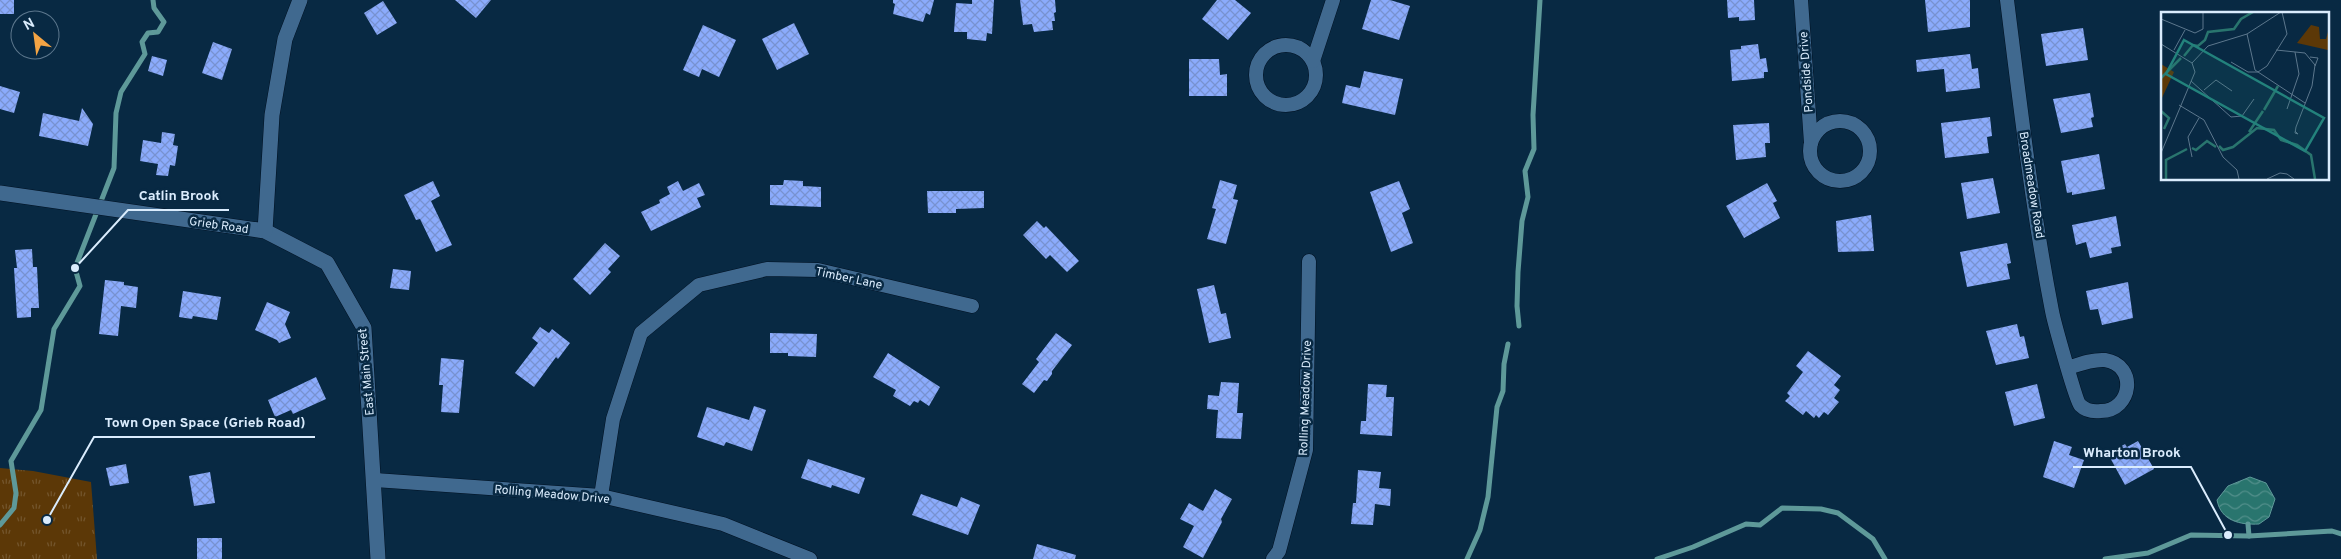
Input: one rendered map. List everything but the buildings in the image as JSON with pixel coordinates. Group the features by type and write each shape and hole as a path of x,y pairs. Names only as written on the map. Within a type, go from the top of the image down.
{"main road":[{"name":"Grieb Road","path":"0,193 265,231 272,114 285,39 300,0"},
{"name":"East Main Street","path":"265,231 327,264 364,328 375,480 378,559"}],"street":[{"path":"1313,62 1299,48 1281,46 1272,49 1264,55 1257,69 1258,84 1262,93 1270,100 1279,104 1289,105 1299,102 1307,96 1312,89 1316,70 1313,62 1332,0"},
{"name":"Pondside Drive","path":"1801,0 1812,164 1826,178 1847,181 1856,177 1869,162 1870,142 1859,126 1850,122 1840,120 1822,126 1811,143"},
{"name":"Broadmeadow Road","path":"2007,0 2026,151 2052,313 2068,368 2079,404 2091,412 2108,411 2119,405 2125,398 2128,389 2126,374 2120,366 2114,363 2093,361 2068,368"},
{"name":"Rolling Meadow Drive","path":"1273,559 1280,551 1306,450 1309,261"},
{"name":"Timber Lane","path":"601,496 613,419 641,333 699,285 767,269 818,270 972,306"},
{"name":"Rolling Meadow Drive","path":"375,480 601,496 724,524 810,559"}],"green space":[{"path":"0,468 33,471 91,482 97,559 0,559"}],"water":[{"path":"2250,477 2266,483 2275,499 2269,517 2259,524 2245,524 2232,520 2223,513 2217,500 2228,486"}],"waterway":[{"path":"0,525 14,508 16,493 11,461 41,410 54,329 80,286 75,268 114,168 116,113 121,92 145,54 142,42 148,33 158,32 164,22 154,8 153,0"},
{"path":"1519,326 1517,306 1518,272 1522,221 1528,197 1525,171 1534,149 1533,115 1540,0"},
{"path":"1467,559 1480,530 1488,497 1497,407 1503,391 1504,364 1508,344"},
{"path":"1657,559 1693,547 1746,524 1760,525 1782,508 1821,509 1838,513 1873,539 1885,559"},
{"path":"2248,524 2249,536"},
{"path":"2105,559 2148,553 2191,535 2249,536 2332,531 2341,534"}],"place":[{"name":"Catlin Brook","path":"75,268"},
{"name":"Town Open Space (Grieb Road)","path":"47,520"},
{"name":"Wharton Brook","path":"2228,535"}]}
